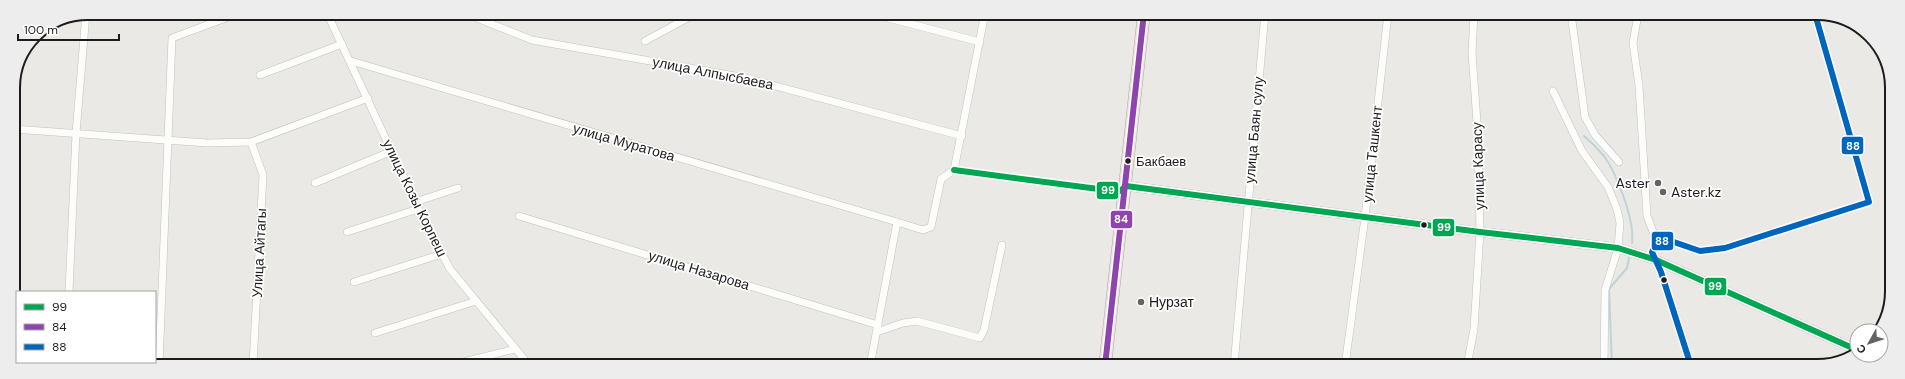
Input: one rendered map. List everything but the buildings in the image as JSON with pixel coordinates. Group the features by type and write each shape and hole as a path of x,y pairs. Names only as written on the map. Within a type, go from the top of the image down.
{"highway":[{"path":"1114,359 1130,187 1143,20"},
{"path":"1106,359 1151,20"}],"street":[{"path":"69,291 76,133 85,20"},
{"path":"158,359 172,38 220,20"},
{"name":"улица Козы Корпеш","path":"330,20 351,61 417,205 450,269 523,359"},
{"name":"улица Алпысбаева","path":"482,20 532,40 746,78 962,136"},
{"path":"645,41 684,20"},
{"path":"896,20 980,42"},
{"path":"984,20 962,136 954,170 1106,190 1120,191 1130,187 1480,232 1618,248 1656,260 1849,346"},
{"name":"улица Баян сулу","path":"1235,359 1247,202 1264,20"},
{"name":"улица Ташкент","path":"1346,359 1365,217 1387,20"},
{"name":"улица Карасу","path":"1468,359 1474,329 1480,232 1478,136 1472,53 1474,20"},
{"path":"1572,20 1585,117 1596,136 1619,162"},
{"path":"1637,20 1633,43 1639,86 1647,216 1657,242 1652,252 1661,272 1686,359"},
{"path":"1657,242 1668,240 1700,251 1725,248 1869,202 1817,20"},
{"path":"260,74 342,44"},
{"name":"улица Муратова","path":"351,61 924,230 931,227 941,179 954,170"},
{"path":"1553,91 1578,144 1608,187 1613,197 1620,223 1618,248 1605,290 1604,359"},
{"path":"20,129 207,143 251,142 368,98"},
{"name":"Улица Айтагы","path":"251,142 262,175 253,359"},
{"path":"315,183 392,151"},
{"path":"347,232 458,188"},
{"name":"улица Назарова","path":"520,216 877,328"},
{"path":"871,359 897,222"},
{"path":"877,328 903,322 917,322 980,338 984,330 1002,245"},
{"path":"354,282 442,254"},
{"path":"375,333 476,301"},
{"path":"475,359 515,349"}],"waterway":[{"path":"1584,136 1604,156 1614,174 1628,211 1631,223 1632,243"},
{"path":"1612,359 1609,289 1627,268 1629,258"}],"transit line":[{"name":"84","path":"1106,359 1143,20"},
{"name":"88","path":"1689,359 1661,272 1652,252 1657,242 1668,240 1700,251 1725,248 1869,202 1817,20"},
{"name":"99","path":"954,170 1106,190 1120,191 1126,186 1480,232 1618,248 1656,260 1849,346"}],"place":[{"name":"Бакбаев","path":"1128,161"},
{"name":"Aster","path":"1658,183"},
{"name":"Aster.kz","path":"1663,192"},
{"name":"Нурзат","path":"1141,302"}]}
